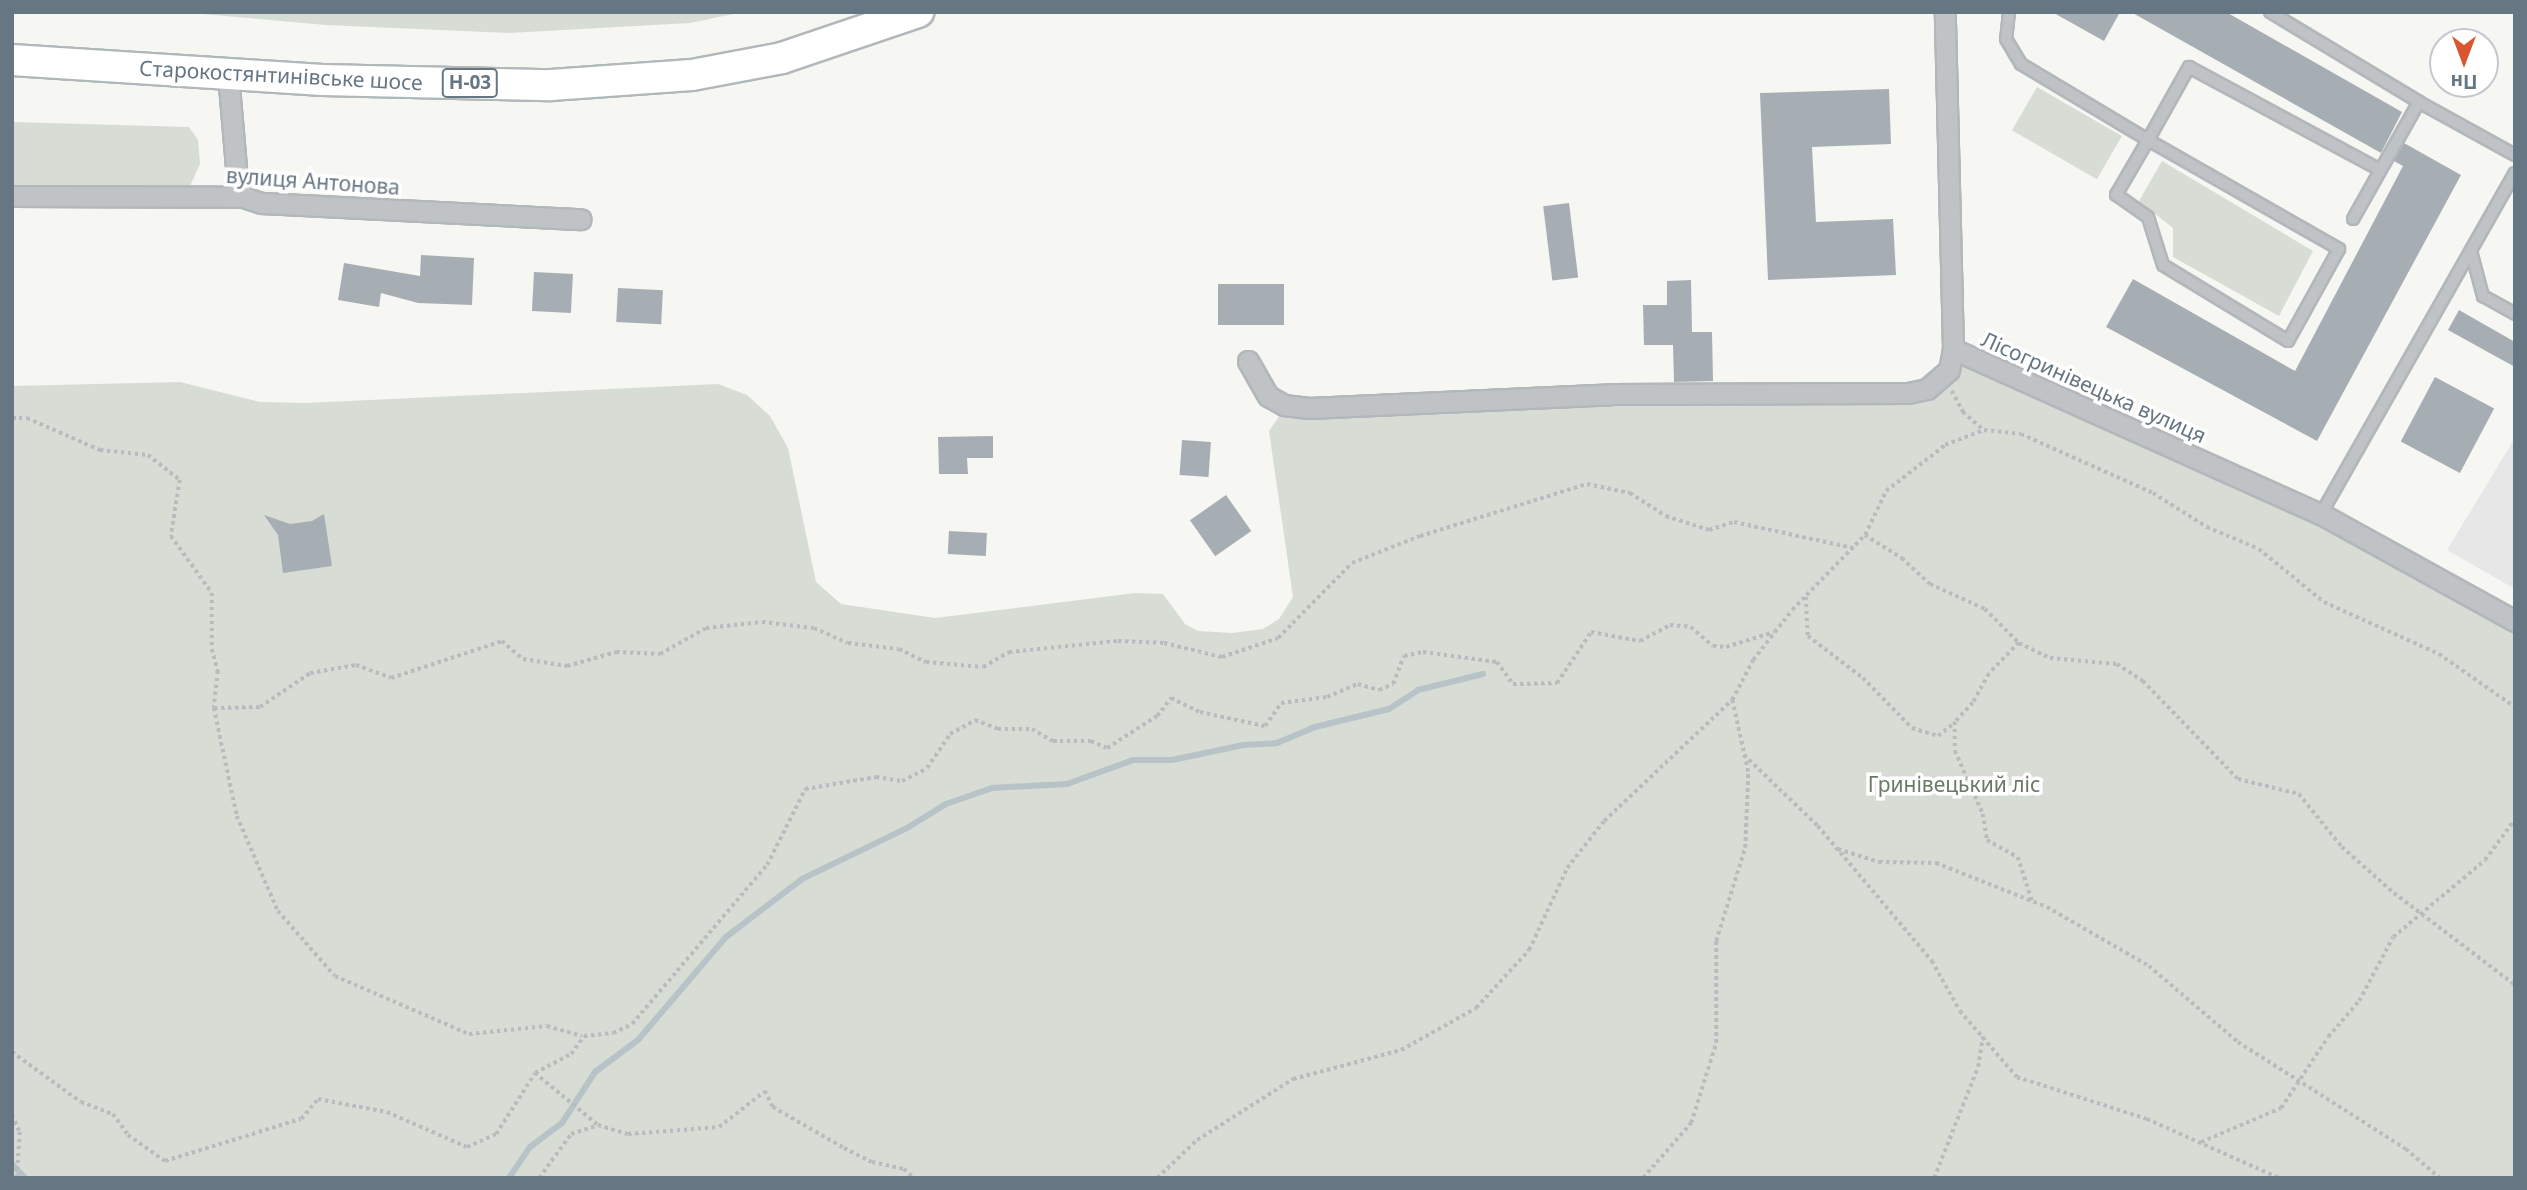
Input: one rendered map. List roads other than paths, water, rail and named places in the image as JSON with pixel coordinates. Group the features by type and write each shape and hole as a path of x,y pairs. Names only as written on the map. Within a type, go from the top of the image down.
{"main road":[{"name":"Старокостянтинівське шосе","path":"12,60 228,74 551,85 692,75 782,58 918,12"}],"street":[{"name":"Лісогринівецька вулиця","path":"1945,12 1953,349 2321,514 2515,621"},
{"path":"228,74 237,180 243,197"},
{"name":"вулиця Антонова","path":"12,196 41,192 243,197 262,203 581,219"},
{"path":"1248,361 1268,396 1284,405 1309,408 1612,394 1908,393 1927,390 1949,370 1953,349"}],"lane":[{"path":"2009,12 2006,39 2021,64 2148,140 2339,249 2288,341 2163,265 2148,217 2116,195 2148,140 2189,67 2380,170"},
{"path":"2270,12 2419,102 2515,155"},
{"path":"2353,219 2419,102"},
{"path":"2321,514 2515,173"},
{"path":"2471,251 2483,296 2515,314"}],"waterway":[{"path":"509,1178 530,1147 562,1123 595,1072 638,1040 726,937 802,879 907,828 946,804 992,788 1067,784 1133,760 1172,760 1243,745 1277,743 1315,727 1389,709 1418,690 1483,674"},
{"path":"12,1164 25,1178"}],"park label":[{"name":"Гринівецький ліс","path":"1954,784"}]}
